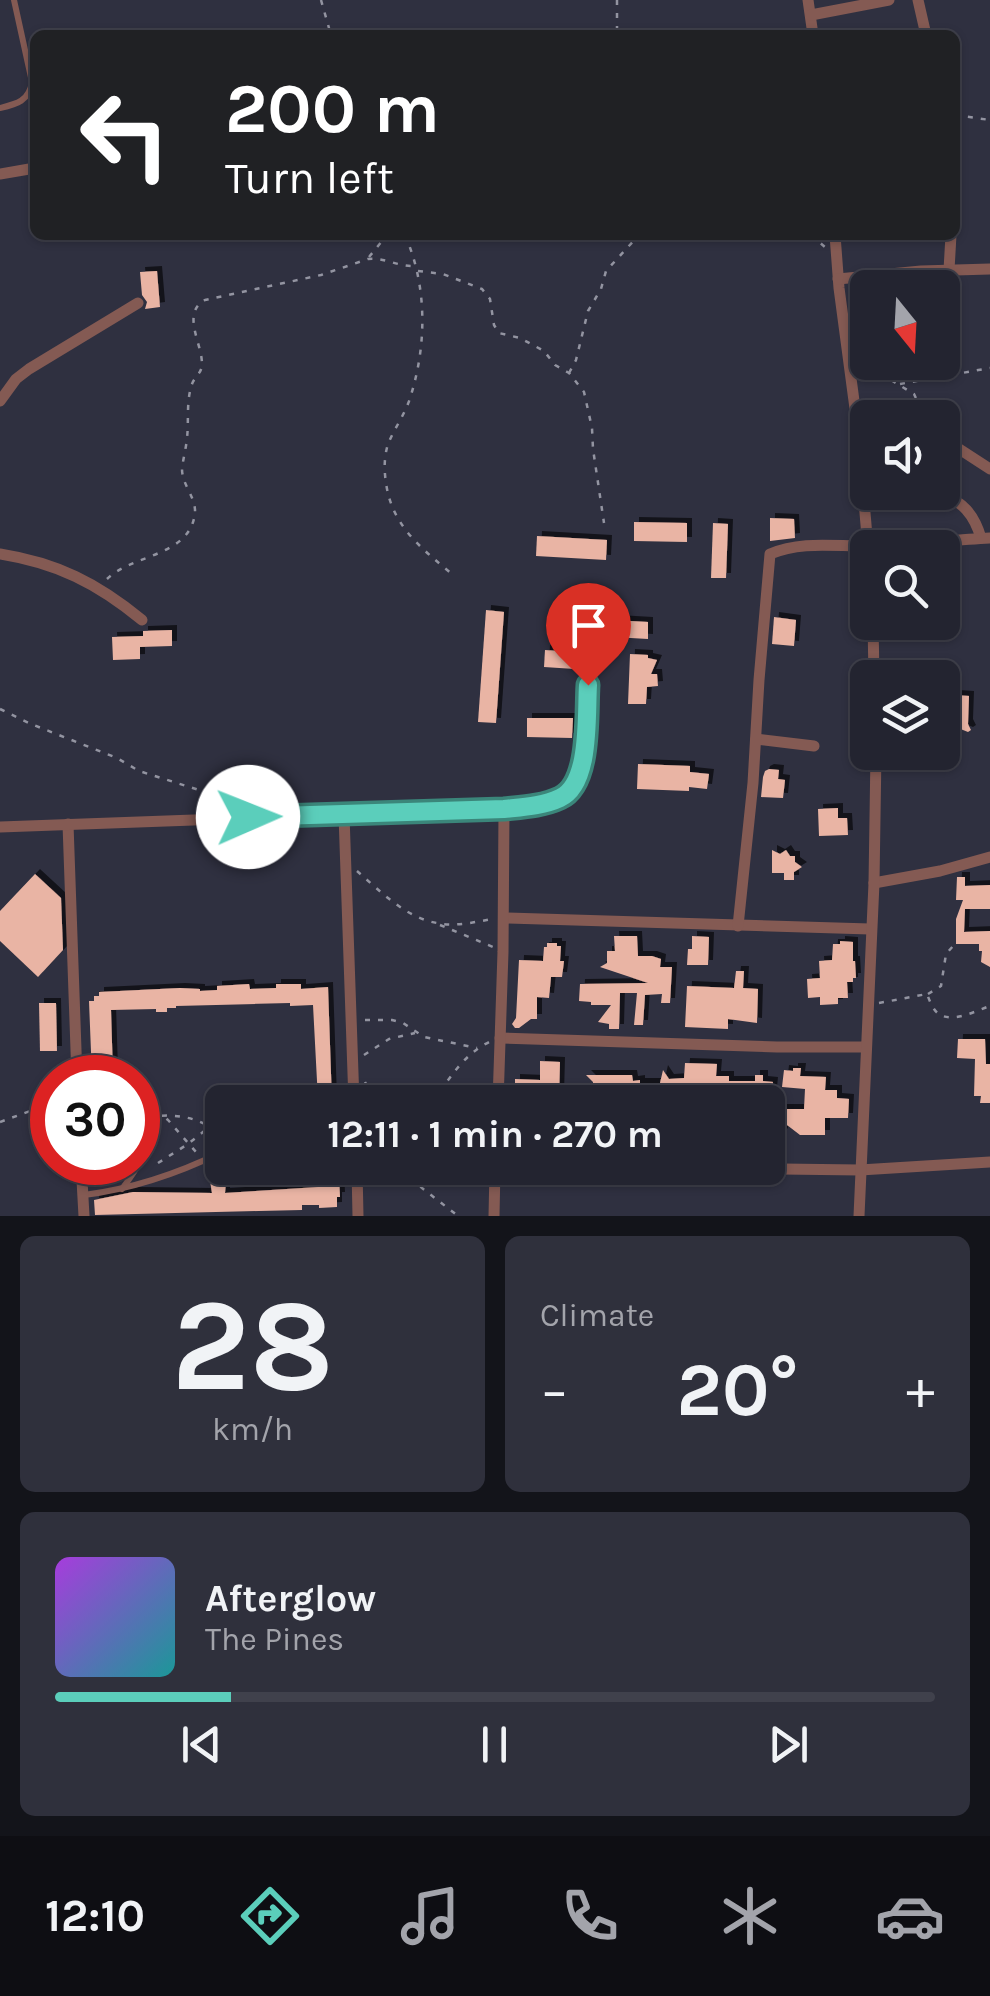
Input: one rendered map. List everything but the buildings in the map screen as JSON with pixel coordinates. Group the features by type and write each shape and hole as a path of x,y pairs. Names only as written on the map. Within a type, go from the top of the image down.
{"street":[{"path":"808,0 812,30"},
{"path":"811,16 890,0"},
{"path":"918,0 925,30"},
{"path":"0,174 30,169"},
{"path":"836,240 853,400"},
{"path":"951,240 949,270 990,269"},
{"path":"838,279 850,278"},
{"path":"0,401 29,369 138,303"},
{"path":"960,450 990,469"},
{"path":"960,502 986,538 960,540"},
{"path":"738,926 770,554 816,545 850,546"},
{"path":"0,554 57,567 99,588 142,620"},
{"path":"0,827 540,805 563,797 581,773 588,685"},
{"path":"756,740 814,746"},
{"path":"859,1216 876,770"},
{"path":"499,1085 504,809"},
{"path":"344,815 353,1085"},
{"path":"68,824 76,1055"},
{"path":"874,884 990,857"},
{"path":"504,918 870,929"},
{"path":"500,1038 866,1047"},
{"path":"785,1169 860,1170 990,1162"},
{"path":"82,1185 84,1216"},
{"path":"357,1185 358,1216"},
{"path":"494,1216 495,1185"}],"lane":[{"path":"14,0 30,73"},
{"path":"0,108 24,101 30,92"},
{"path":"83,1196 121,1190 204,1161"},
{"path":"121,1190 125,1185"}],"path":[{"path":"321,0 330,30"},
{"path":"616,0 617,30"},
{"path":"960,117 990,120"},
{"path":"368,260 383,240"},
{"path":"407,240 416,268 423,332 410,398 388,446 384,465 396,518 419,546 452,574"},
{"path":"569,374 588,312 606,271 635,240"},
{"path":"99,588 118,569 174,545 185,537 193,522 196,509 182,474 192,382 202,364 194,319 198,304 375,258 443,274 482,290 490,299 499,333 520,338 544,351 554,365 569,374 584,392 604,523"},
{"path":"848,355 914,394 917,400"},
{"path":"898,384 990,368"},
{"path":"0,709 118,758 138,771 230,801 248,817"},
{"path":"346,862 378,891 419,917 503,952"},
{"path":"436,924 504,918"},
{"path":"868,1006 926,994 941,986 946,954 954,945"},
{"path":"926,994 938,1014 945,1017 962,1016 990,1006"},
{"path":"350,1021 392,1020 424,1037 477,1048"},
{"path":"368,1085 352,1069 378,1044 417,1033"},
{"path":"445,1085 477,1048 500,1038"},
{"path":"0,1122 30,1111"},
{"path":"162,1115 182,1115 205,1124"},
{"path":"162,1115 204,1161"},
{"path":"160,1161 205,1130"},
{"path":"160,1164 170,1174"},
{"path":"419,1185 458,1216"}],"route":[{"path":"248,817 504,809 540,805 563,797 581,773 588,685"}]}
